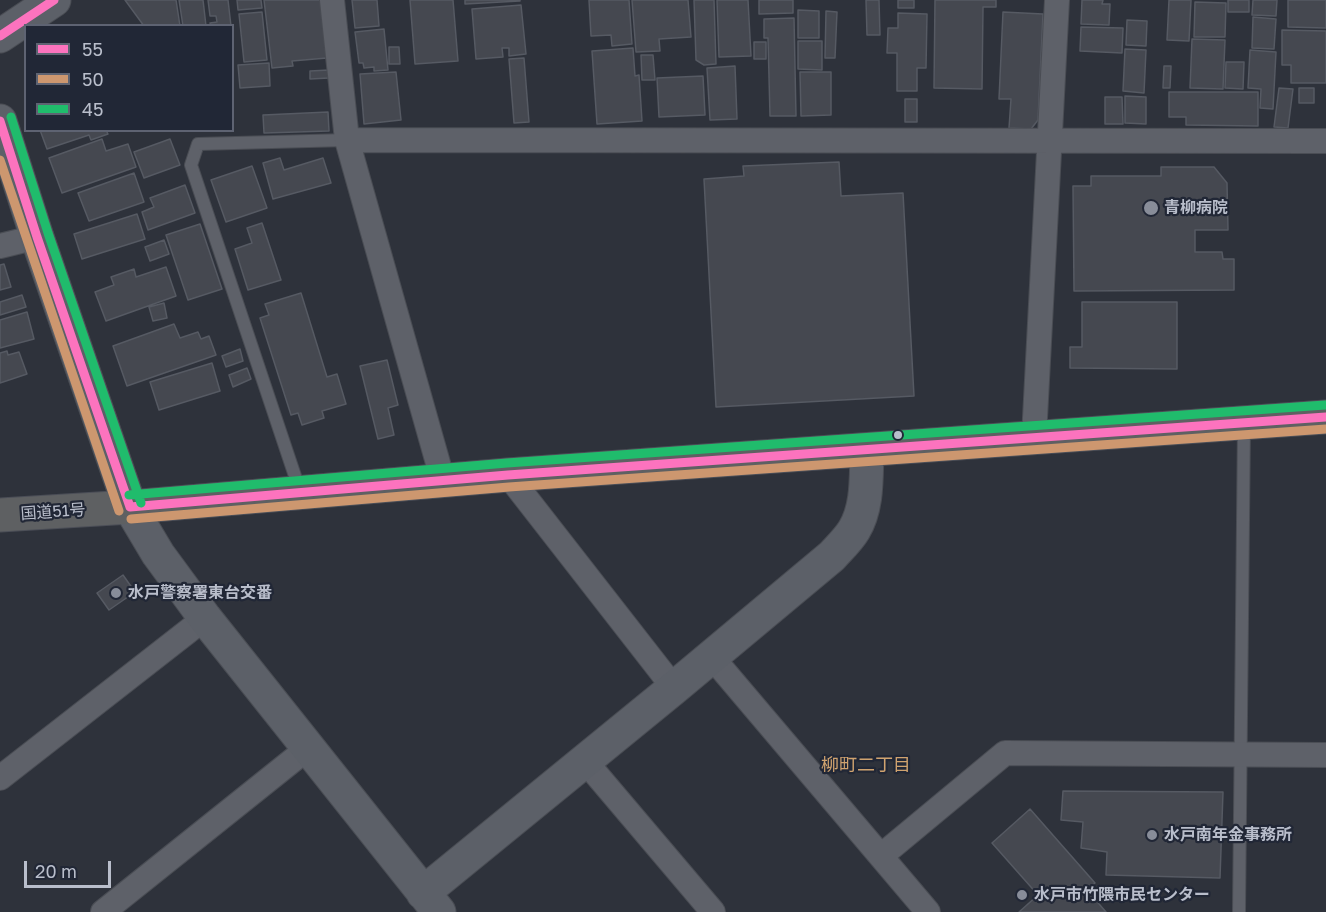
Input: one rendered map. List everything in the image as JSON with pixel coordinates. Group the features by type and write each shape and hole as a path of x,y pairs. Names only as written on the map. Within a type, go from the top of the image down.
{"highway":[{"name":"国道51号","path":"0,515 130,507 508,475 1326,417"}],"street":[{"path":"0,36 54,0"},
{"path":"332,0 347,140 443,481"},
{"path":"1034,437 1058,0"},
{"path":"0,122 130,507 159,554 205,618 431,902 585,761 832,556 854,531 862,513 866,487 867,451"},
{"path":"347,140 1326,141"},
{"path":"0,246 37,237"},
{"path":"508,475 674,688"},
{"path":"0,778 205,618"},
{"path":"711,656 928,912"},
{"path":"103,912 308,748"},
{"path":"881,856 1005,753 1326,755"},
{"path":"585,761 713,912"}],"lane":[{"path":"300,492 191,165 198,144 347,140"},
{"path":"1239,912 1244,422"}],"building":[{"path":"125,0 176,0 180,24 143,24"},
{"path":"179,0 203,0 206,24 183,24"},
{"path":"208,0 228,0 231,24 210,24 217,22 216,16 210,16"},
{"path":"237,0 261,0 262,8 238,10"},
{"path":"264,0 321,0 327,58 292,61 293,66 272,68"},
{"path":"352,0 377,0 379,26 355,28"},
{"path":"410,0 453,0 458,61 415,64"},
{"path":"465,0 520,0 520,1 465,4"},
{"path":"589,0 629,0 632,44 612,46 611,35 591,36"},
{"path":"632,0 688,0 691,37 659,39 660,51 636,52"},
{"path":"694,0 714,0 716,64 704,65 696,60"},
{"path":"717,0 748,0 751,56 719,57"},
{"path":"759,0 793,0 793,13 759,14"},
{"path":"866,0 879,0 880,35 867,35"},
{"path":"898,0 914,0 914,8 898,8"},
{"path":"935,0 996,0 996,7 983,7 982,89 934,88"},
{"path":"1082,0 1103,0 1102,4 1110,4 1109,25 1081,24"},
{"path":"1169,0 1191,0 1189,41 1167,40"},
{"path":"1228,0 1249,0 1249,12 1228,12"},
{"path":"1253,0 1277,0 1276,16 1252,15"},
{"path":"1288,0 1326,0 1326,28 1288,27"},
{"path":"1195,2 1226,3 1225,37 1194,37"},
{"path":"521,5 526,54 509,56 509,48 502,48 503,57 476,59 472,9"},
{"path":"798,10 819,11 819,38 798,38"},
{"path":"826,11 837,12 835,58 825,58"},
{"path":"262,12 267,60 244,62 239,14"},
{"path":"1003,12 1043,14 1038,120 1031,129 1009,128 1011,99 999,99"},
{"path":"898,13 927,14 926,68 917,68 917,91 897,91 897,53 887,53 888,28 898,28"},
{"path":"1253,17 1276,19 1274,49 1252,48"},
{"path":"794,18 796,116 770,116 768,38 764,38 764,19"},
{"path":"1127,20 1147,21 1146,46 1126,45"},
{"path":"1081,27 1123,28 1122,53 1080,51"},
{"path":"384,29 388,70 374,71 374,67 364,68 363,63 359,63 355,32"},
{"path":"1282,30 1326,31 1326,83 1291,83 1291,65 1282,65"},
{"path":"1192,39 1225,40 1223,89 1190,88"},
{"path":"798,41 822,41 822,70 798,69"},
{"path":"754,42 766,42 766,59 754,59"},
{"path":"389,47 399,47 400,64 389,64"},
{"path":"633,48 635,76 639,75 642,121 597,124 592,51"},
{"path":"1125,49 1146,50 1144,93 1123,91"},
{"path":"1250,50 1276,52 1273,109 1260,108 1261,89 1248,88"},
{"path":"641,55 653,55 655,80 642,80"},
{"path":"524,58 529,122 514,123 509,59"},
{"path":"1226,62 1244,62 1243,89 1225,88"},
{"path":"269,63 270,86 240,88 238,65"},
{"path":"735,66 737,119 710,120 707,68"},
{"path":"1164,66 1171,66 1170,88 1163,88"},
{"path":"329,70 329,78 310,79 310,71"},
{"path":"396,72 401,120 364,124 360,74"},
{"path":"800,72 831,72 831,115 801,116"},
{"path":"703,76 705,115 659,117 657,78"},
{"path":"1279,88 1293,89 1288,128 1274,127"},
{"path":"1299,88 1314,88 1314,103 1299,103"},
{"path":"1169,92 1258,92 1258,126 1186,125 1186,117 1169,117"},
{"path":"1125,96 1146,97 1146,124 1125,123"},
{"path":"1105,97 1122,97 1123,124 1105,124"},
{"path":"905,99 917,99 917,122 905,122"},
{"path":"328,112 329,131 264,133 263,115"},
{"path":"41,132 107,132 108,134 91,140 89,135 47,149"},
{"path":"102,139 106,151 128,144 136,167 62,193 49,158"},
{"path":"170,139 180,165 144,178 134,152"},
{"path":"280,158 284,170 323,158 331,183 273,199 263,163"},
{"path":"839,162 841,196 903,193 914,396 716,407 704,179 744,176 743,166"},
{"path":"252,166 267,208 226,222 211,180"},
{"name":"青柳病院","path":"1161,167 1214,167 1227,183 1228,230 1195,230 1195,252 1222,252 1223,259 1234,259 1234,290 1074,291 1073,186 1091,186 1091,176 1161,176"},
{"path":"134,173 144,202 89,221 78,193"},
{"path":"185,185 195,213 148,230 142,212 154,207 150,198"},
{"path":"137,214 145,239 82,259 74,234"},
{"path":"262,223 281,280 248,290 235,249 252,243 247,228"},
{"path":"200,224 222,289 188,300 166,235"},
{"path":"164,240 169,254 150,261 145,247"},
{"path":"4,264 11,287 0,290 0,265"},
{"path":"166,267 176,296 106,321 95,292 114,285 111,277 134,269 136,277"},
{"path":"301,293 327,377 337,374 346,404 322,411 324,418 302,425 298,413 291,415 260,318 269,315 265,304"},
{"path":"22,295 26,307 0,315 0,302"},
{"path":"1082,302 1177,302 1177,369 1070,368 1070,347 1082,347"},
{"path":"164,303 167,318 153,321 149,307"},
{"path":"27,312 34,339 0,348 0,320"},
{"path":"174,324 180,338 198,332 201,339 209,336 216,355 127,386 113,346"},
{"path":"240,349 243,361 226,367 222,356"},
{"path":"7,351 8,355 19,352 27,374 0,383 0,353"},
{"path":"387,360 398,405 388,408 394,435 378,439 360,366"},
{"path":"212,363 220,391 159,410 150,382"},
{"path":"247,368 251,379 233,387 229,375"},
{"name":"水戸警察署東台交番","path":"123,575 135,592 109,610 97,593"},
{"name":"水戸南年金事務所","path":"1063,791 1223,792 1220,878 1106,875 1107,852 1081,848 1083,822 1061,820"},
{"path":"1030,809 1095,883 1087,890 1106,912 1019,912 1038,895 992,843"}],"transit line":[{"name":"55","path":"0,36 54,0"},
{"name":"45","path":"11,117 48,233 141,503"},
{"name":"55","path":"0,121 37,237 130,507"},
{"name":"50","path":"0,160 119,511"},
{"name":"45","path":"129,495 507,463 1325,405"},
{"name":"55","path":"130,507 508,475 1326,417"},
{"name":"50","path":"131,519 509,487 1326,429"}],"place":[{"name":"青柳病院","path":"1151,208"},
{"name":"水戸警察署東台交番","path":"116,593"},
{"name":"水戸南年金事務所","path":"1152,835"},
{"name":"水戸市竹隈市民センター","path":"1022,895"}],"district":[{"name":"柳町二丁目","path":"866,765"}]}
